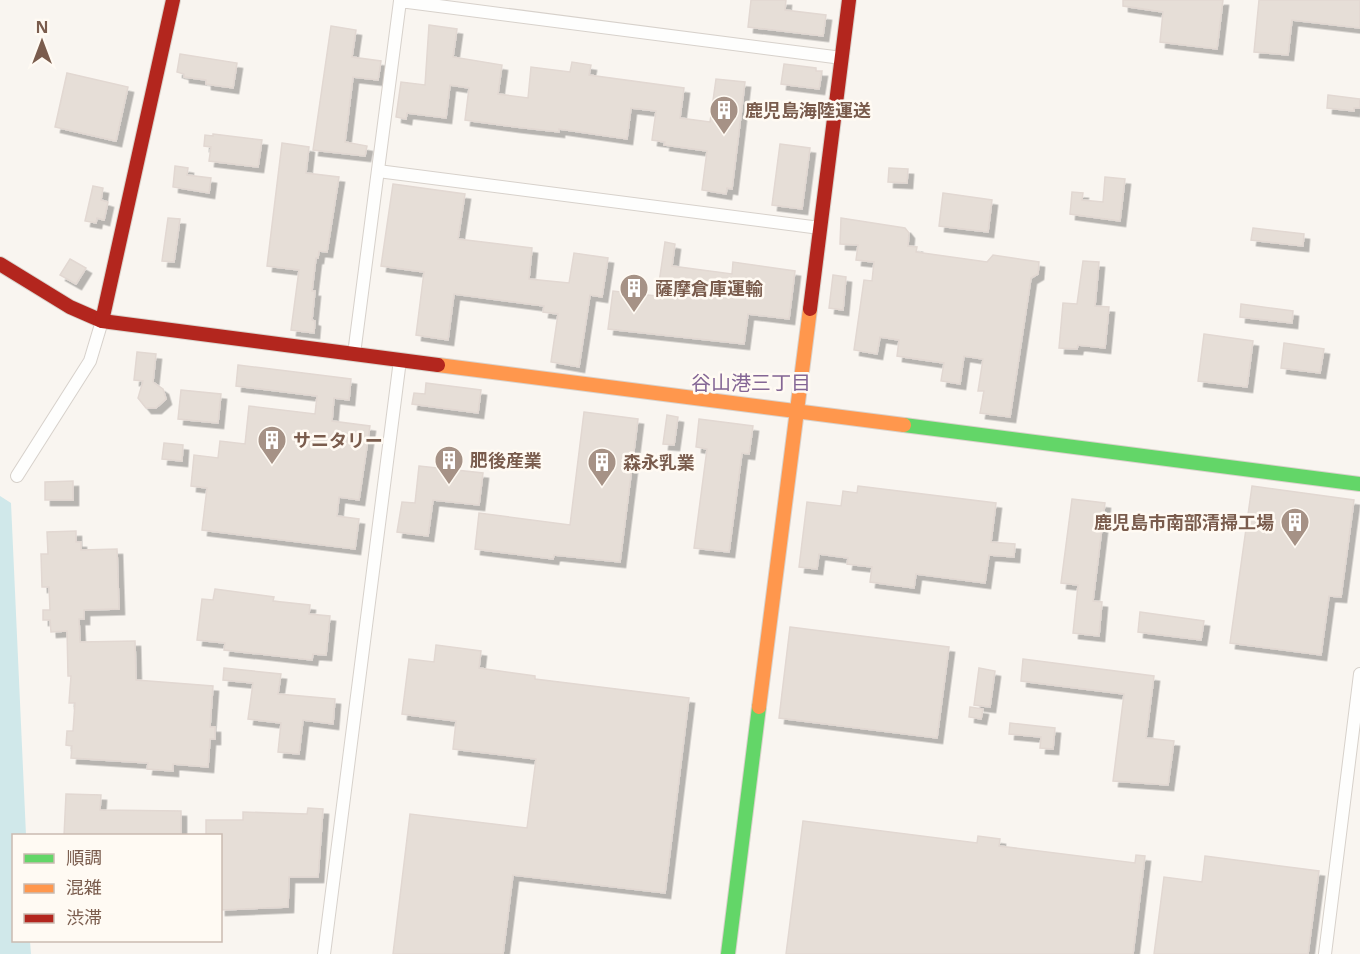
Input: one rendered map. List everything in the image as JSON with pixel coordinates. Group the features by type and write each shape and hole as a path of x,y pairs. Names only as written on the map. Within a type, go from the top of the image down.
{"street":[{"path":"17,476 90,361 102,321 172,0"},
{"path":"728,954 849,0"},
{"path":"354,354 400,1 842,58"},
{"path":"378,171 820,228"},
{"path":"0,264 70,307 102,321 1360,484"},
{"path":"324,954 400,360"},
{"path":"1325,954 1360,674"}],"water":[{"path":"0,496 11,503 26,834 12,834 12,942 30,942 31,954 0,954"}],"building":[{"path":"751,0 786,0 785,10 826,15 823,36 748,27"},
{"path":"1123,0 1223,0 1217,49 1160,42 1163,12 1123,6"},
{"path":"1259,0 1360,0 1360,28 1292,20 1288,55 1254,52"},
{"path":"429,25 457,29 453,57 502,65 498,94 528,98 531,67 570,72 572,62 591,65 589,75 684,88 680,118 710,122 716,79 745,82 732,189 727,188 726,194 702,190 707,151 664,145 665,142 652,140 656,111 631,108 627,139 559,129 559,132 516,127 465,120 469,88 450,85 446,118 407,113 406,119 396,117 401,82 425,85"},
{"path":"331,26 356,30 352,57 381,61 378,80 353,77 345,142 367,146 365,156 313,150"},
{"path":"180,54 237,63 233,88 206,84 206,80 184,77 184,74 177,72"},
{"path":"784,64 816,68 816,71 822,71 819,89 781,84"},
{"path":"67,73 128,87 116,141 55,127"},
{"path":"1328,95 1360,99 1360,108 1354,108 1354,111 1327,108"},
{"path":"213,134 262,140 258,167 209,161 211,147 204,146 205,135 213,136"},
{"path":"282,143 309,147 306,173 339,177 327,252 319,251 318,258 316,258 312,291 315,291 312,320 315,321 314,333 291,330 299,270 267,266"},
{"name":"鹿児島海陸運送","path":"780,144 810,148 802,209 772,205"},
{"path":"175,166 188,168 187,175 211,178 209,193 173,187"},
{"path":"889,168 908,169 907,183 888,182"},
{"path":"1105,177 1125,179 1120,221 1070,214 1072,192 1083,193 1082,200 1103,202"},
{"path":"393,184 465,194 458,239 532,248 529,279 569,283 574,253 608,258 602,297 590,295 579,367 551,362 558,314 543,312 544,306 454,294 448,340 416,335 424,272 381,266"},
{"path":"93,186 103,188 101,200 108,202 104,220 97,218 96,223 85,221"},
{"path":"943,193 992,200 988,232 939,226"},
{"path":"168,218 180,219 174,262 162,261"},
{"path":"841,218 905,228 909,233 908,246 917,247 916,252 987,262 993,255 1039,262 1038,274 1031,278 1010,417 980,413 984,391 978,391 983,359 964,356 960,384 941,381 944,363 897,356 899,340 880,337 877,354 854,350 864,280 872,281 874,262 856,260 858,245 840,244"},
{"path":"1253,228 1304,234 1303,246 1251,240"},
{"path":"665,242 675,244 672,266 732,274 733,262 795,271 789,319 748,314 744,344 608,329 613,291 657,296"},
{"path":"70,259 86,268 76,284 60,275"},
{"path":"1083,261 1099,262 1095,306 1109,307 1105,348 1078,345 1077,349 1059,348 1063,303 1077,304"},
{"path":"833,275 846,277 843,310 829,308"},
{"path":"1241,304 1293,311 1292,323 1240,317"},
{"path":"1204,334 1253,341 1247,387 1198,381"},
{"path":"1284,343 1324,349 1320,373 1281,368"},
{"path":"137,352 156,354 153,382 163,389 166,399 156,408 146,408 138,398 143,381 134,380"},
{"path":"238,365 351,379 349,400 334,398 332,421 370,426 359,500 339,497 337,516 359,519 355,549 202,530 207,488 191,486 194,455 218,458 220,441 245,444 249,406 315,414 317,396 236,386"},
{"name":"肥後産業","path":"426,383 481,390 478,413 412,404 414,393 425,394"},
{"path":"181,390 221,394 218,423 178,419"},
{"name":"森永乳業","path":"584,412 638,419 620,562 554,555 553,559 475,549 479,513 570,525"},
{"path":"667,415 678,417 674,445 663,444"},
{"name":"森永乳業","path":"699,419 753,426 749,454 742,453 729,552 694,548 707,449 696,447"},
{"path":"164,443 183,445 182,461 162,459"},
{"name":"肥後産業","path":"419,466 483,473 479,505 433,500 428,536 397,532 402,502 415,503"},
{"path":"73,481 73,500 45,500 45,482"},
{"path":"858,486 996,503 991,542 1015,544 1014,557 989,555 985,583 916,574 914,588 870,582 872,567 847,564 848,558 819,554 817,569 799,567 807,502 841,506 843,491 857,493"},
{"name":"鹿児島市南部清掃工場","path":"1252,486 1354,500 1341,597 1329,596 1321,655 1230,643"},
{"path":"1072,499 1105,503 1093,601 1102,602 1099,636 1073,633 1078,585 1061,583"},
{"path":"76,531 76,542 81,542 81,550 117,549 119,609 84,610 84,619 79,619 80,642 135,641 136,680 213,686 210,727 215,727 215,739 210,739 208,767 173,764 173,771 147,769 148,763 71,758 72,746 66,745 67,731 73,731 75,703 69,703 71,676 68,676 67,631 51,632 50,620 43,620 43,610 50,610 49,587 42,587 41,554 48,554 47,532"},
{"path":"215,589 274,597 273,601 310,605 309,614 330,616 326,655 313,654 312,660 224,650 225,643 197,640 202,599 213,600"},
{"path":"1140,612 1204,621 1201,640 1138,632"},
{"path":"790,627 949,647 937,738 779,718"},
{"path":"436,645 481,651 479,668 535,676 535,679 689,698 665,893 513,875 503,954 393,954 410,814 527,828 536,759 453,749 456,721 402,714 409,659 434,662"},
{"path":"1023,659 1154,676 1146,738 1174,741 1168,785 1113,781 1124,694 1021,681"},
{"path":"224,668 281,674 278,694 335,699 333,724 303,720 299,754 278,752 281,723 248,719 253,683 223,680"},
{"path":"979,668 995,671 990,707 974,705"},
{"path":"970,707 983,709 981,719 969,717"},
{"path":"1010,723 1055,728 1053,749 1040,748 1041,737 1009,734"},
{"path":"66,794 101,795 100,810 181,811 181,834 64,834"},
{"path":"308,808 323,809 318,877 289,877 288,907 222,910 222,834 206,834 206,820 243,820 243,812 307,814"},
{"path":"803,821 977,843 978,836 1000,839 999,846 1135,863 1136,855 1145,856 1133,954 786,954"},
{"path":"1205,856 1319,871 1308,954 1154,954 1164,877 1202,882"}],"traffic: fast":[{"path":"904,425 1360,484"},
{"path":"728,954 759,707"}],"traffic: slow":[{"path":"759,707 810,309"},
{"path":"438,365 904,425"}],"traffic: jam":[{"path":"102,321 173,0"},
{"path":"810,309 849,0"},
{"path":"0,264 70,307 102,321 438,365"}],"place":[{"name":"鹿児島海陸運送","path":"724,136"},
{"name":"薩摩倉庫運輸","path":"634,314"},
{"name":"サニタリー","path":"272,466"},
{"name":"肥後産業","path":"449,486"},
{"name":"森永乳業","path":"602,488"},
{"name":"鹿児島市南部清掃工場","path":"1295,548"}],"district":[{"name":"谷山港三丁目","path":"751,382"}]}
